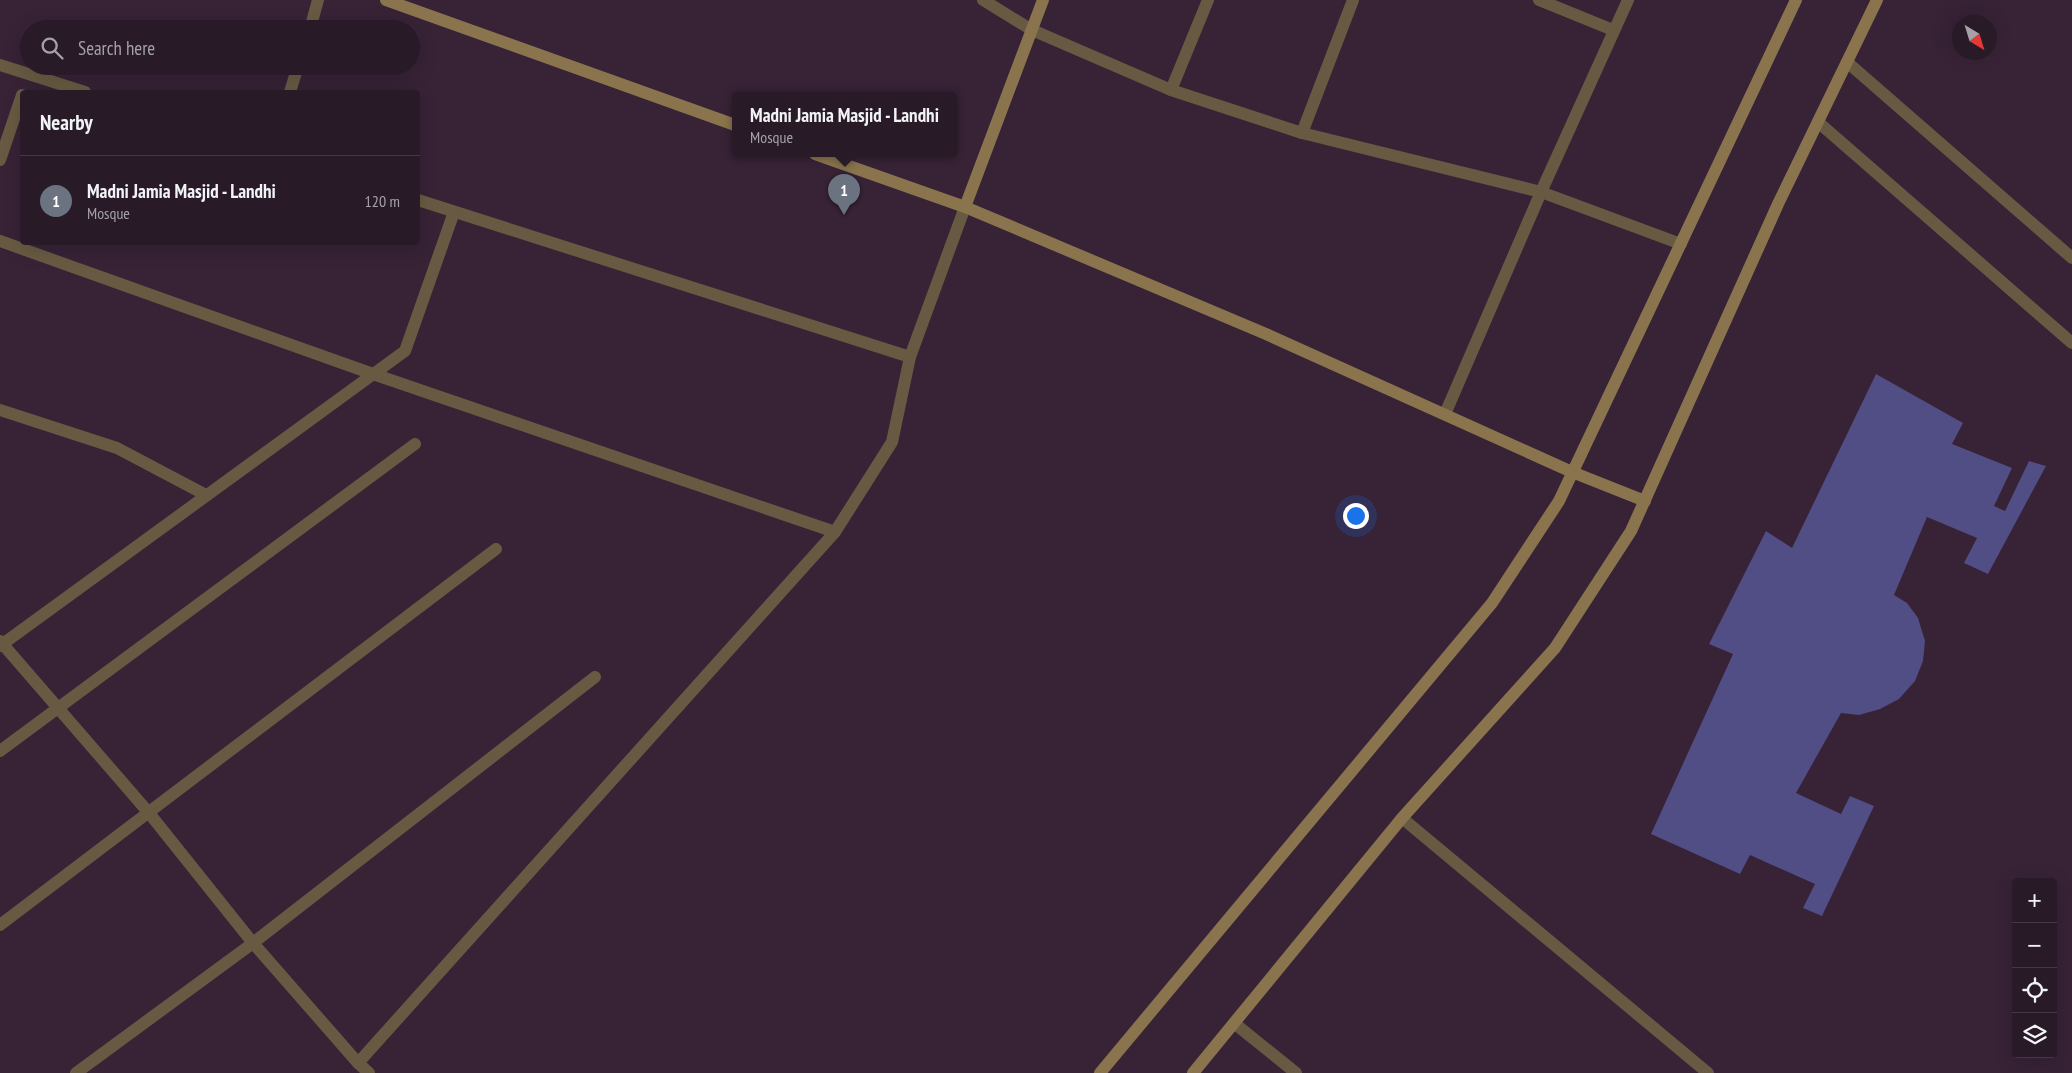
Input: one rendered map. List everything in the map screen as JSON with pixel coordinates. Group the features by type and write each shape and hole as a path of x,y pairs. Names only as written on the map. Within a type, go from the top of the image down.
{"street":[{"path":"312,20 318,0"},
{"path":"386,0 732,124"},
{"path":"984,0 1032,30 1171,90 1302,133 1541,192 1681,244"},
{"path":"358,1063 835,532 892,442 910,357 1043,0"},
{"path":"1171,90 1208,0"},
{"path":"1302,133 1354,0"},
{"path":"1538,0 1613,30"},
{"path":"1445,414 1541,192 1628,0"},
{"path":"1100,1073 1492,603 1559,501 1796,0"},
{"path":"1193,1073 1402,818 1556,648 1631,530 1774,213 1877,0"},
{"path":"1847,62 2072,258"},
{"path":"0,66 20,72"},
{"path":"24,90 30,75 79,90"},
{"path":"291,90 295,75"},
{"path":"0,160 20,103"},
{"path":"1818,122 2072,343"},
{"path":"824,157 966,207 1266,334 1572,472 1645,500"},
{"path":"420,201 910,357"},
{"path":"369,1073 358,1063 254,943 149,813 1,643 405,351 454,212"},
{"path":"0,241 373,374 835,532"},
{"path":"0,410 117,448 206,495"},
{"path":"0,751 415,444"},
{"path":"0,925 496,550"},
{"path":"76,1073 254,943 595,677"},
{"path":"1402,818 1708,1073"},
{"path":"1234,1023 1296,1073"}],"building":[{"path":"1876,374 1963,423 1952,444 2012,468 1994,506 2005,511 2029,461 2046,466 1988,574 1964,563 1977,538 1927,517 1894,595 1907,603 1918,618 1925,641 1923,661 1915,681 1899,699 1880,709 1859,715 1841,713 1796,793 1841,814 1850,796 1874,806 1822,916 1803,908 1815,884 1750,855 1740,874 1651,834 1733,654 1709,644 1766,531 1792,548"}],"place":[{"name":"Madni Jamia Masjid - Landhi","path":"844,215"}]}
